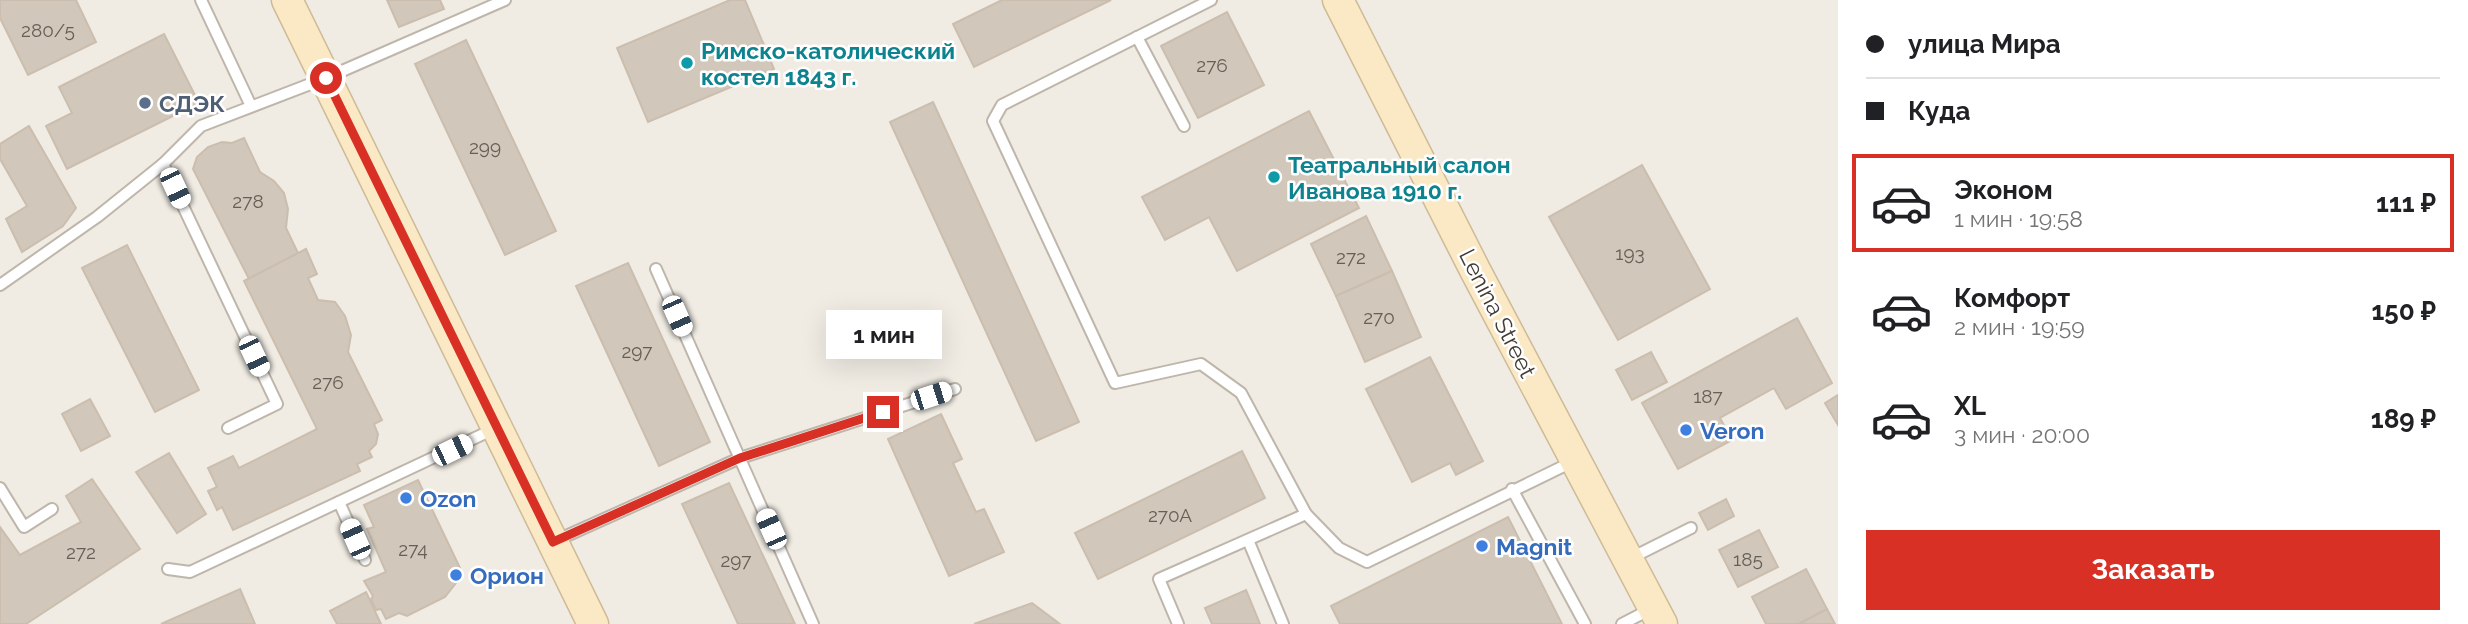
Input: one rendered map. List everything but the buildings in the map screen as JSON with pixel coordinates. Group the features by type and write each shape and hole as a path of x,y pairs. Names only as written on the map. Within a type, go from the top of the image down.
{"main road":[{"path":"287,0 593,624"},
{"name":"Lenina Street","path":"1338,0 1658,616"}],"lane":[{"path":"201,0 251,106"},
{"path":"0,285 97,217 163,163 201,126 326,78 505,0"},
{"path":"1211,0 1002,105 993,121 1115,383 1201,364 1241,393 1306,514 1339,548 1367,562 1575,460"},
{"path":"1136,37 1184,126"},
{"path":"163,163 277,404 228,428"},
{"path":"656,269 813,624"},
{"path":"553,542 740,458 955,389"},
{"path":"168,569 190,572 497,428"},
{"path":"0,488 24,527 52,509"},
{"path":"1512,489 1585,624"},
{"path":"339,502 365,560"},
{"path":"1178,624 1159,579 1306,514"},
{"path":"1628,559 1690,528"},
{"path":"1248,540 1283,624"},
{"path":"1622,624 1658,616"}],"place":[{"name":"Римско-католический костел 1843 г.","path":"687,63"},
{"name":"СДЭК","path":"145,103"},
{"name":"Театральный салон Иванова 1910 г.","path":"1274,177"},
{"name":"Veron","path":"1686,430"},
{"name":"Ozon","path":"406,498"},
{"name":"Magnit","path":"1482,546"},
{"name":"Орион","path":"456,575"}],"route":[{"path":"326,78 553,542 740,458 883,412"}]}
